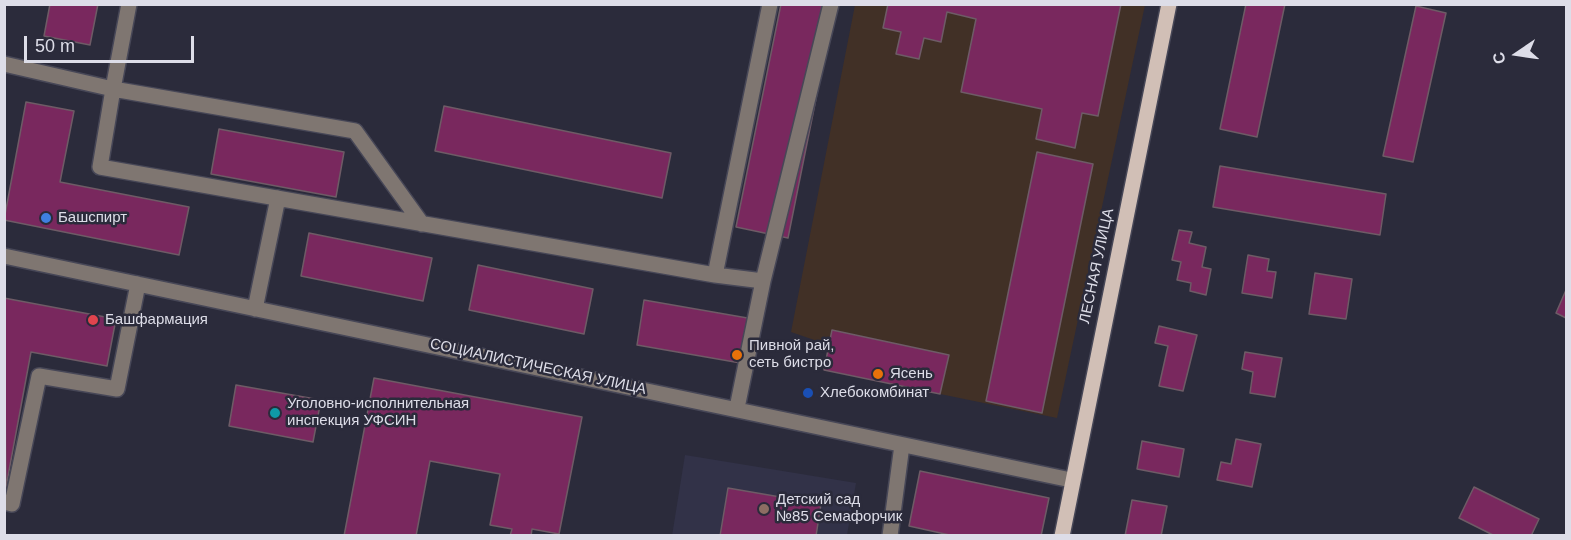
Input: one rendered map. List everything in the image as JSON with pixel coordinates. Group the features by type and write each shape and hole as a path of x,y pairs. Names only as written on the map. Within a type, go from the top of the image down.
{"main road":[{"name":"ЛЕСНАЯ УЛИЦА","path":"1062,536 1071,480 1169,4"}],"street":[{"path":"129,4 100,167 715,275 763,281"},
{"path":"715,275 770,4"},
{"path":"737,408 763,281 831,4"},
{"path":"4,64 113,89 355,131 422,224"},
{"path":"255,309 278,198"},
{"name":"СОЦИАЛИСТИЧЕСКАЯ УЛИЦА","path":"4,256 737,408 1071,480"},
{"path":"4,502 12,504 39,375 117,389 138,284"},
{"path":"890,536 902,445"}],"shaded area":[{"path":"855,5 1145,5 1057,418 940,394 948,355 833,330 829,345 791,332"},
{"name":"Детский сад №85 Семафорчик","path":"685,455 856,483 847,535 672,536"}],"building":[{"path":"50,4 98,4 90,45 44,36"},
{"path":"781,4 835,4 788,238 736,227"},
{"path":"888,4 1121,4 1098,116 1082,113 1075,148 1036,139 1042,109 961,92 976,19 947,12 941,42 924,38 919,59 896,54 901,32 883,28"},
{"path":"1246,4 1285,4 1257,137 1220,129"},
{"path":"1416,6 1446,13 1413,162 1383,156"},
{"path":"26,102 74,111 60,182 189,207 179,255 4,220"},
{"path":"444,106 671,153 662,198 435,151"},
{"path":"219,129 344,152 336,197 211,174"},
{"path":"1037,152 1093,164 1042,413 986,401"},
{"path":"1220,166 1386,194 1380,235 1213,207"},
{"path":"1179,230 1192,232 1189,243 1206,247 1202,267 1211,269 1206,295 1190,291 1191,283 1177,280 1181,262 1172,260"},
{"path":"309,233 432,258 423,301 301,276"},
{"path":"1248,255 1269,259 1267,271 1276,272 1272,298 1242,293"},
{"path":"478,265 593,289 584,334 469,310"},
{"path":"1315,273 1352,279 1346,319 1309,314"},
{"path":"1566,290 1566,318 1556,313"},
{"path":"4,298 116,319 107,366 31,352 6,487"},
{"path":"644,300 759,320 752,365 637,345"},
{"path":"1159,326 1197,335 1183,391 1159,386 1168,346 1155,343"},
{"path":"832,330 949,355 940,394 824,370"},
{"path":"1245,352 1282,358 1275,397 1250,393 1253,372 1242,369"},
{"path":"374,378 582,417 559,534 532,529 531,536 510,536 512,529 490,525 500,474 430,461 416,536 344,536"},
{"name":"Уголовно-исполнительная инспекция УФСИН","path":"236,385 321,400 313,442 229,426"},
{"path":"1236,439 1261,444 1252,487 1217,480 1221,462 1231,464"},
{"path":"1142,441 1184,449 1179,477 1137,469"},
{"path":"920,471 1049,498 1041,536 954,536 909,526"},
{"path":"1474,487 1539,519 1531,536 1495,536 1459,518"},
{"name":"Детский сад №85 Семафорчик","path":"728,488 821,504 816,536 720,536"},
{"path":"1132,500 1167,506 1161,536 1125,536"}],"place":[{"name":"Башспирт","path":"46,218"},
{"name":"Башфармация","path":"93,320"},
{"name":"Пивной рай, сеть бистро","path":"737,355"},
{"name":"Ясень","path":"878,374"},
{"name":"Хлебокомбинат","path":"808,393"},
{"name":"Уголовно-исполнительная инспекция УФСИН","path":"275,413"},
{"name":"Детский сад №85 Семафорчик","path":"764,509"}]}
